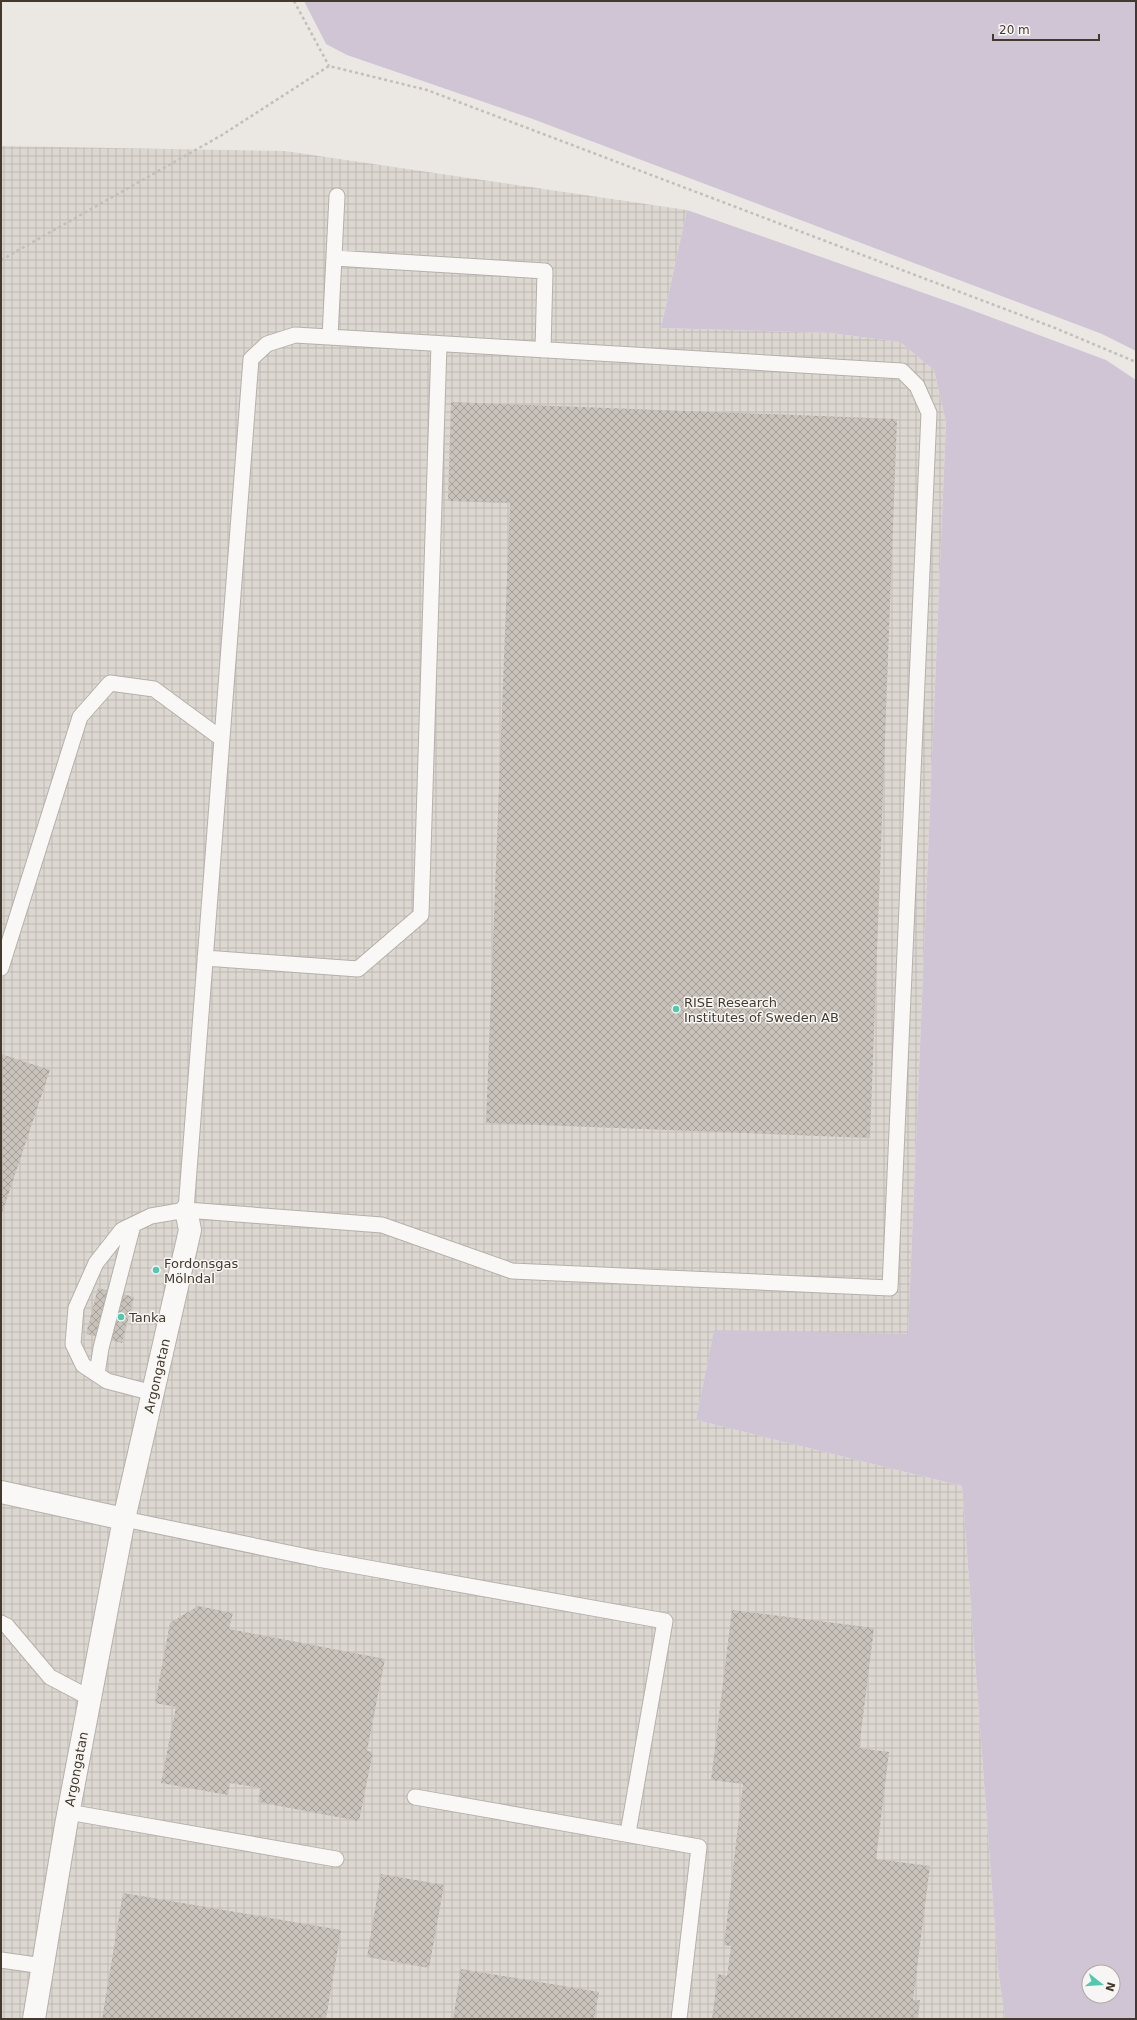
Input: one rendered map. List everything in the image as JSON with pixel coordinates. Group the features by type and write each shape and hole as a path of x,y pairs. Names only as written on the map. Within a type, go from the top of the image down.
{"street":[{"name":"Argongatan","path":"34,2019 68,1812 124,1519 190,1230 186,1210"},
{"path":"1,1492 124,1519"}],"lane":[{"path":"330,337 337,196"},
{"path":"334,258 545,271 543,350"},
{"path":"153,1393 107,1381 82,1365 73,1344 76,1308 96,1263 122,1230 151,1216 186,1210 382,1225 512,1271 890,1288 929,413 917,386 902,371 295,335 268,344 251,359 186,1210"},
{"path":"205,958 358,969 421,915 438,344"},
{"path":"1,968 80,717 110,683 154,689 222,739"},
{"path":"97,1374 101,1348 133,1225"},
{"path":"124,1519 318,1559 665,1621 628,1833"},
{"path":"1,1623 6,1626 50,1677 90,1698"},
{"path":"415,1796 628,1833 699,1847 679,2019"},
{"path":"68,1812 336,1858"},
{"path":"1,1960 43,1966"}],"path":[{"path":"294,1 329,66"},
{"path":"1,260 222,135 329,66 427,90 1047,325 1136,362"}],"shaded area":[{"path":"304,1 1136,1 1136,351 1102,334 530,118 347,55 326,44"},
{"path":"1,146 285,151 687,210 661,328 830,333 900,342 934,370 946,422 908,1335 714,1331 696,1420 962,1486 998,1969 1005,2019 1,2019"},
{"path":"687,210 958,305 1106,360 1136,380 1136,2019 1005,2019 998,1969 962,1486 696,1420 714,1330 908,1334 946,422 934,370 900,342 830,333 661,328"}],"building":[{"path":"451,402 897,419 870,1138 486,1123 510,503 448,501"},
{"path":"1,1054 50,1070 1,1216"},
{"path":"98,1288 134,1297 122,1343 86,1334"},
{"path":"198,1606 233,1613 229,1629 385,1659 367,1751 373,1752 359,1821 258,1802 261,1788 230,1783 228,1795 161,1783 176,1707 155,1703 170,1623"},
{"path":"732,1610 874,1628 859,1748 889,1752 876,1859 930,1866 913,2000 920,2000 918,2019 712,2019 718,1974 727,1976 731,1946 724,1945 743,1784 711,1780"},
{"path":"381,1874 444,1885 429,1968 367,1957"},
{"path":"123,1893 341,1930 326,2019 102,2019"},
{"path":"461,1969 599,1992 594,2019 453,2019"}],"place":[{"name":"RISE Research Institutes of Sweden AB","path":"676,1009"},
{"name":"Fordonsgas Mölndal","path":"156,1270"},
{"name":"Tanka","path":"121,1317"}]}
